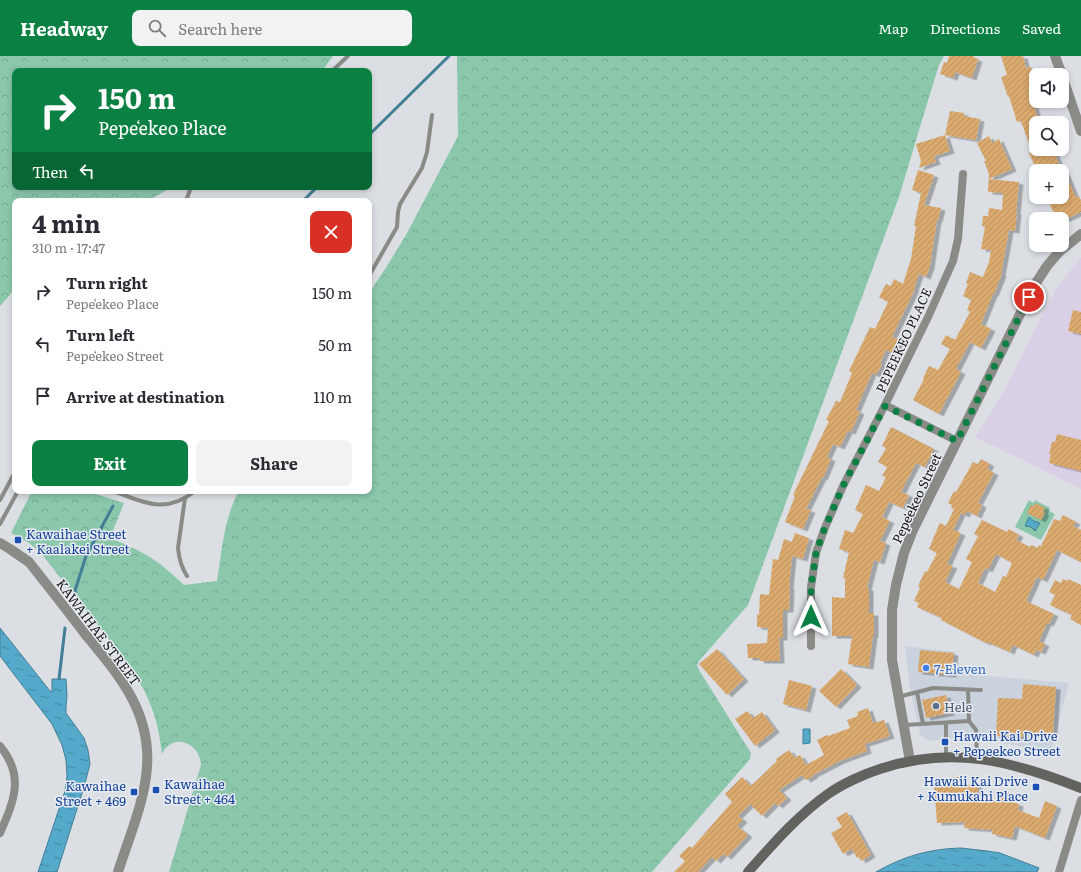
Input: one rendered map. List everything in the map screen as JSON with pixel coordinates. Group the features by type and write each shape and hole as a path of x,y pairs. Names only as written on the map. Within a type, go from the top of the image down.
{"main road":[{"path":"748,872 795,821 830,793 862,776 890,766 925,758 946,757 977,759 1019,766 1081,788"}],"street":[{"path":"1056,56 1060,68"},
{"path":"1069,96 1081,131"},
{"name":"PEPEEKEO PLACE","path":"811,646 811,587 816,553 843,486 885,406 953,261 958,239 963,174"},
{"name":"Pepeʻekeo Street","path":"910,761 892,660 892,610 896,585 904,554 913,530 1034,286 1047,266 1059,252 1081,234"},
{"path":"885,406 957,441"},
{"name":"KAWAIHAE STREET","path":"0,544 20,555 29,562 118,675 139,713 146,741 147,768 143,794 118,872"},
{"path":"0,746 12,766 15,786 11,807 0,832"},
{"path":"1058,872 1081,800"}],"lane":[{"path":"335,68 348,56"},
{"path":"372,271 397,227 400,204 422,168 427,152 432,115"},
{"path":"0,500 12,478"},
{"path":"0,524 16,494"},
{"path":"122,494 153,504 171,503 185,498 191,494"},
{"path":"185,498 178,555 187,576"},
{"path":"898,697 933,688 981,690"},
{"path":"968,690 969,722 976,730 977,759"},
{"path":"917,692 923,724"},
{"path":"904,725 969,722"},
{"path":"946,723 946,757"}],"shaded area":[{"path":"1081,257 1081,489 975,437 1002,395 1049,301 1058,286"},
{"path":"905,646 956,652 955,673 1069,683 1050,755 1025,747 986,740 943,739 932,741 925,739 920,734 910,688"}],"green space":[{"path":"0,56 333,56 324,68 12,68 12,190 167,190 153,198 12,198 12,292 0,306"},
{"path":"457,56 944,56 939,65 899,197 748,605 697,665 751,753 750,759 652,872 169,872 201,765 196,750 185,743 178,742 172,743 162,754 159,733 154,715 140,683 131,669 110,640 40,552 29,543 11,533 30,494 96,494 124,503 110,538 123,543 154,560 184,585 217,581 227,523 238,494 372,494 372,288 406,235 458,136"},
{"path":"1029,500 1033,503 1035,500 1050,508 1049,511 1055,514 1041,540 1015,527"}],"water":[{"path":"1029,517 1040,523 1035,531 1031,527 1025,526"},
{"path":"0,628 50,691 52,692 52,679 66,679 66,713 84,738 88,750 90,764 57,872 38,872 65,791 67,776 66,760 62,745 52,724 0,656"},
{"path":"803,729 810,729 810,743 803,744"},
{"path":"961,848 1000,853 1039,868 1037,872 876,872 886,866 917,854"}],"building":[{"path":"949,56 974,56 974,58 978,59 972,78 955,72 953,78 940,74 944,62 947,63"},
{"path":"1001,56 1023,56 1026,68 1031,67 1029,68 1029,108 1035,108 1037,116 1029,116 1029,144 1021,121 1017,122 1001,77 1007,75"},
{"path":"950,111 964,113 964,116 980,119 976,140 945,135"},
{"path":"945,135 950,151 934,156 936,162 919,168 921,161 916,144"},
{"path":"989,136 992,143 999,139 1012,169 989,179 1019,182 1015,231 1009,230 1002,274 981,324 991,329 981,348 970,342 956,369 961,372 939,414 913,400 929,366 938,370 950,349 941,344 946,335 955,340 970,312 967,310 971,300 963,296 968,284 966,283 970,272 983,277 989,262 991,250 981,249 985,227 982,226 983,216 988,216 989,208 1002,210 1003,193 988,192 989,174 984,161 986,161 977,143"},
{"path":"1030,156 1056,156 1059,164 1034,164"},
{"path":"918,170 934,175 924,205 941,208 937,220 930,266 926,277 919,274 915,289 892,337 900,340 894,353 886,350 880,363 882,364 876,375 872,373 856,410 860,412 851,432 848,431 840,447 833,444 827,457 831,459 823,478 822,477 806,509 811,510 803,529 785,522 795,496 793,495 829,421 826,420 836,401 840,402 852,373 849,371 870,327 875,329 888,302 879,297 886,284 891,286 894,279 903,284 911,259 916,226 914,226 921,193 912,190"},
{"path":"1069,182 1076,198 1079,196 1081,201 1081,212 1069,218 1069,212 1054,212 1050,205 1069,204"},
{"path":"1073,310 1081,312 1081,334 1068,331"},
{"path":"891,427 934,449 925,467 916,463 901,492 909,495 903,508 889,502 882,517 890,521 880,541 886,543 880,562 874,560 867,588 869,588 869,613 874,613 874,635 869,667 848,664 852,636 832,636 832,597 845,598 845,578 843,578 849,552 839,549 845,530 853,533 863,514 855,510 866,485 879,491 886,477 882,476 887,467 878,462 886,448 882,446"},
{"path":"1057,434 1081,440 1081,471 1049,463 1051,454 1049,454 1052,442 1055,442"},
{"path":"981,459 990,464 987,469 994,473 978,503 982,505 977,516 967,511 965,515 961,513 953,530 961,533 947,564 953,566 945,582 959,589 972,562 966,559 978,536 974,534 982,520 1007,532 1009,529 1019,535 1016,540 1030,547 1031,545 1038,548 1039,545 1041,546 1054,519 1060,521 1063,515 1076,522 1073,526 1081,530 1081,562 1057,550 1043,580 1037,577 1026,601 1054,614 1049,624 1047,623 1039,641 1045,644 1041,652 1036,650 1034,655 1013,645 1010,652 987,642 986,643 941,620 942,618 917,607 919,603 914,601 920,588 918,586 925,571 927,572 937,553 929,549 935,534 940,523 946,526 954,509 951,508 952,505 948,503 973,462 978,464","holes":["996,554 1012,563 1006,577 1003,576 995,592 978,583 985,568 988,570"]},
{"path":"1036,503 1045,508 1043,512 1045,513 1041,520 1027,513 1031,505 1034,506"},
{"path":"795,533 809,538 803,559 792,556 789,587 789,610 783,610 783,638 779,638 780,661 760,661 759,658 748,658 747,644 767,643 768,628 757,627 760,594 769,595 773,559 778,560 784,539 792,542"},
{"path":"1063,579 1067,581 1068,579 1081,585 1081,625 1070,619 1072,615 1050,605 1055,595 1049,592 1055,580 1061,583"},
{"path":"717,649 744,679 727,695 699,664"},
{"path":"920,650 954,653 952,675 918,672"},
{"path":"841,669 857,685 836,707 819,691"},
{"path":"789,680 812,686 806,710 783,704"},
{"path":"1023,684 1056,687 1053,734 1023,732 1023,737 996,736 998,698 1022,699"},
{"name":"Hele","path":"946,695 950,713 926,718 922,700"},
{"path":"868,708 873,723 884,720 890,736 865,744 867,751 840,761 806,780 802,775 779,790 787,798 778,806 775,803 762,816 750,804 738,816 743,820 737,826 748,835 727,857 723,854 716,861 712,857 698,872 674,872 685,861 679,856 689,846 692,848 732,802 725,794 742,777 751,786 777,761 776,759 789,750 795,758 800,755 806,765 824,755 817,740 827,735 828,736 850,728 847,720 858,716 857,712"},
{"path":"747,711 753,718 762,712 775,730 755,746 735,719"},
{"path":"961,777 961,784 978,785 978,800 998,801 1000,790 1010,793 1008,801 1019,804 1018,810 1039,818 1045,801 1057,806 1045,838 1015,826 1012,838 992,834 993,830 964,828 965,822 937,823 934,784 948,783 947,778"},
{"path":"847,812 871,855 861,861 859,857 857,858 852,849 843,854 831,833 842,827 836,818"}],"waterway":[{"path":"372,132 449,56"},
{"path":"306,198 314,190"},
{"path":"73,597 86,556 113,506"},
{"path":"59,679 65,628"}],"place":[{"name":"Kawaihae Street + Kaalakei Street","path":"18,540"},
{"name":"7-Eleven","path":"926,668"},
{"name":"Hele","path":"936,706"},
{"name":"Hawaii Kai Drive + Pepeekeo Street","path":"945,742"},
{"name":"Hawaii Kai Drive + Kumukahi Place","path":"1036,787"},
{"name":"Kawaihae Street + 464","path":"156,790"},
{"name":"Kawaihae Street + 469","path":"134,792"}],"route":[{"path":"811,617 811,587 816,553 824,530 843,486 885,406 957,441 1029,297"}]}
